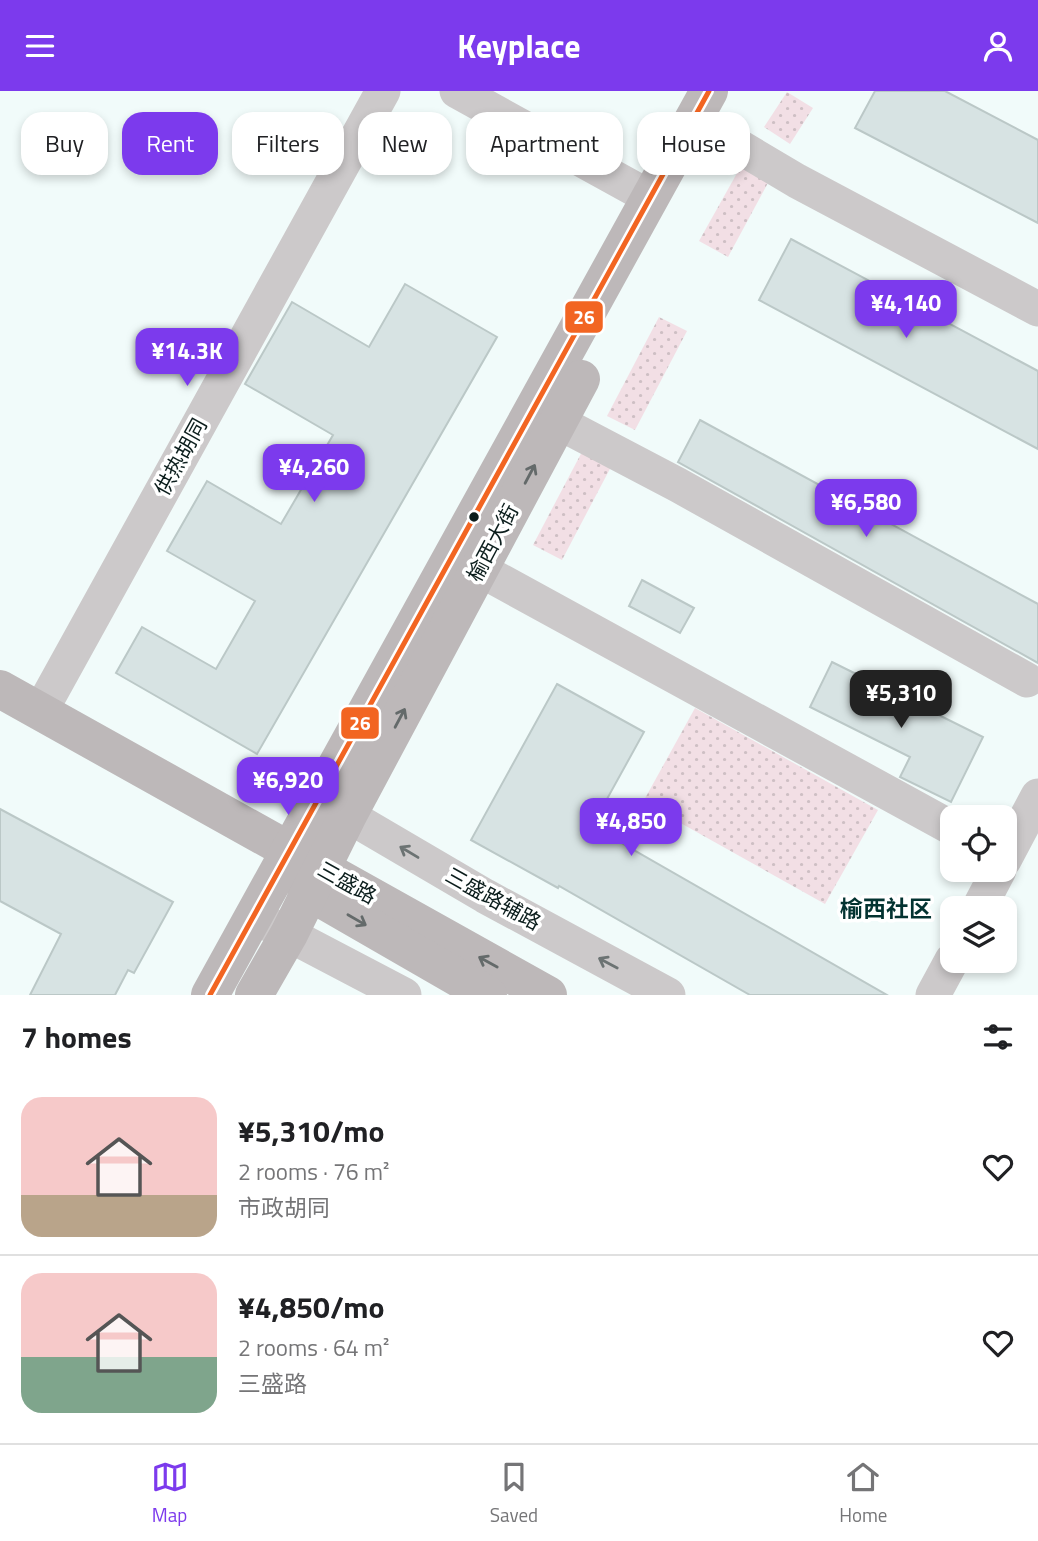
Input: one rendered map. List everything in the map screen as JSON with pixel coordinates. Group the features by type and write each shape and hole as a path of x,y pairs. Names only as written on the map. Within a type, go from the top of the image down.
{"main road":[{"name":"榆西大街","path":"254,995 289,934 300,872 466,562 651,198 709,91"},
{"name":"榆西大街","path":"721,112 732,91"},
{"name":"榆西大街","path":"466,562 558,422 688,175"},
{"name":"三盛路","path":"0,689 300,872 488,995"},
{"name":"三盛路","path":"0,716 300,872 548,995"},
{"name":"榆西大街","path":"210,995 253,916 300,872"}],"street":[{"name":"供热胡同","path":"40,712 383,91"},
{"path":"457,91 651,198"},
{"path":"750,154 1038,309"},
{"path":"558,422 690,492 1027,680"},
{"path":"466,562 940,821"},
{"path":"1017,836 1038,796"},
{"name":"三盛路辅路","path":"334,807 485,897 668,995"},
{"path":"253,916 404,995"},
{"path":"933,995 945,973"}],"shaded area":[{"path":"787,92 813,108 790,144 764,127"},
{"path":"750,171 769,181 728,257 699,241 736,175 750,175"},
{"path":"659,317 687,331 635,430 607,416"},
{"path":"584,448 613,463 562,560 533,545"},
{"path":"695,708 878,810 825,904 643,802"}],"building":[{"path":"875,91 945,91 1038,140 1038,223 855,128"},
{"path":"791,239 1038,371 1038,449 759,300"},
{"path":"405,284 497,337 257,754 116,673 142,627 216,669 255,601 167,551 207,481 281,524 333,435 245,384 292,302 369,347"},
{"path":"700,420 1038,604 1038,663 678,462"},
{"path":"642,580 694,608 680,633 629,606"},
{"path":"832,662 983,737 951,802 900,777 910,757 810,707"},
{"path":"557,684 644,732 592,826 887,995 750,995 559,886 558,888 471,840"},
{"path":"0,809 173,902 134,973 128,970 115,995 30,995 61,934 0,901"}],"transit line":[{"name":"26","path":"210,995 709,91"}],"district":[{"name":"榆西社区","path":"886,909"}]}
